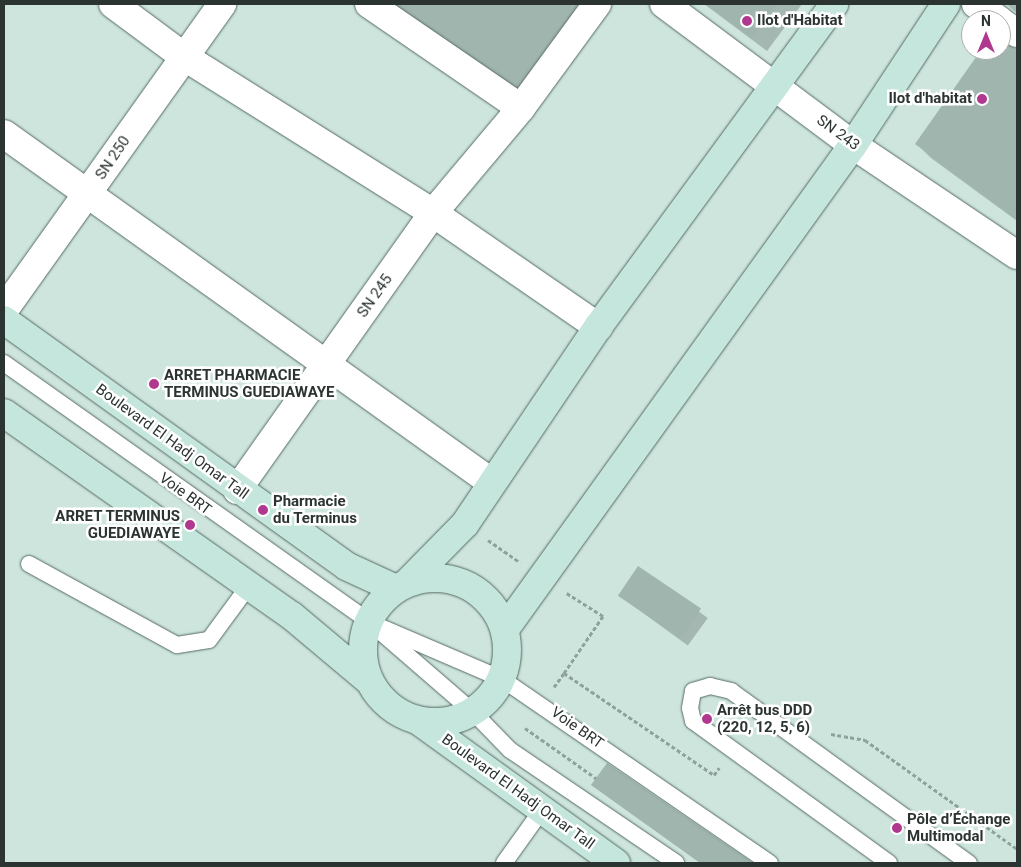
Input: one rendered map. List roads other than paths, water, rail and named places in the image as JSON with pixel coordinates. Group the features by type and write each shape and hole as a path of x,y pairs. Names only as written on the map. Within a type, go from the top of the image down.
{"main road":[{"path":"402,585 465,524 598,327 834,4"},
{"path":"505,629 852,145 946,4"},
{"name":"Boulevard El Hadj Omar Tall","path":"4,320 237,490 346,566 402,585"},
{"name":"Boulevard El Hadj Omar Tall","path":"9,426 292,616 367,679 380,698 392,708 420,721 616,863"},
{"name":"Boulevard El Hadj Omar Tall","path":"367,679 362,660 362,640 368,621 384,597 402,585 432,578 456,580 470,587 494,608 505,629 507,654 502,679 490,698 472,712 456,720 420,721"}],"street":[{"path":"113,4 183,56 433,213 598,327"},
{"name":"SN 250","path":"4,310 88,195 183,56 222,4"},
{"path":"369,4 521,108"},
{"name":"SN 245","path":"237,490 433,213 521,108 597,4"},
{"name":"SN 243","path":"664,4 852,145 1017,255"},
{"path":"4,134 492,482"}],"lane":[{"name":"Voie BRT","path":"4,363 368,621 472,712 510,750 676,863"},
{"path":"29,564 177,644 209,640 248,587"},
{"name":"Voie BRT","path":"368,621 502,679 770,863"},
{"path":"889,863 693,721 690,708 693,692 710,686 731,691 969,863"},
{"path":"504,863 542,810"}],"place":[{"name":"Ilot d'Habitat","path":"747,21"},
{"name":"Ilot d'habitat","path":"982,99"},
{"name":"ARRET PHARMACIE TERMINUS GUEDIAWAYE","path":"154,384"},
{"name":"Pharmacie du Terminus","path":"263,510"},
{"name":"ARRET TERMINUS GUEDIAWAYE","path":"190,525"},
{"name":"Arrêt bus DDD (220, 12, 5, 6)","path":"707,719"},
{"name":"Pôle d’Échange Multimodal","path":"897,828"}]}
